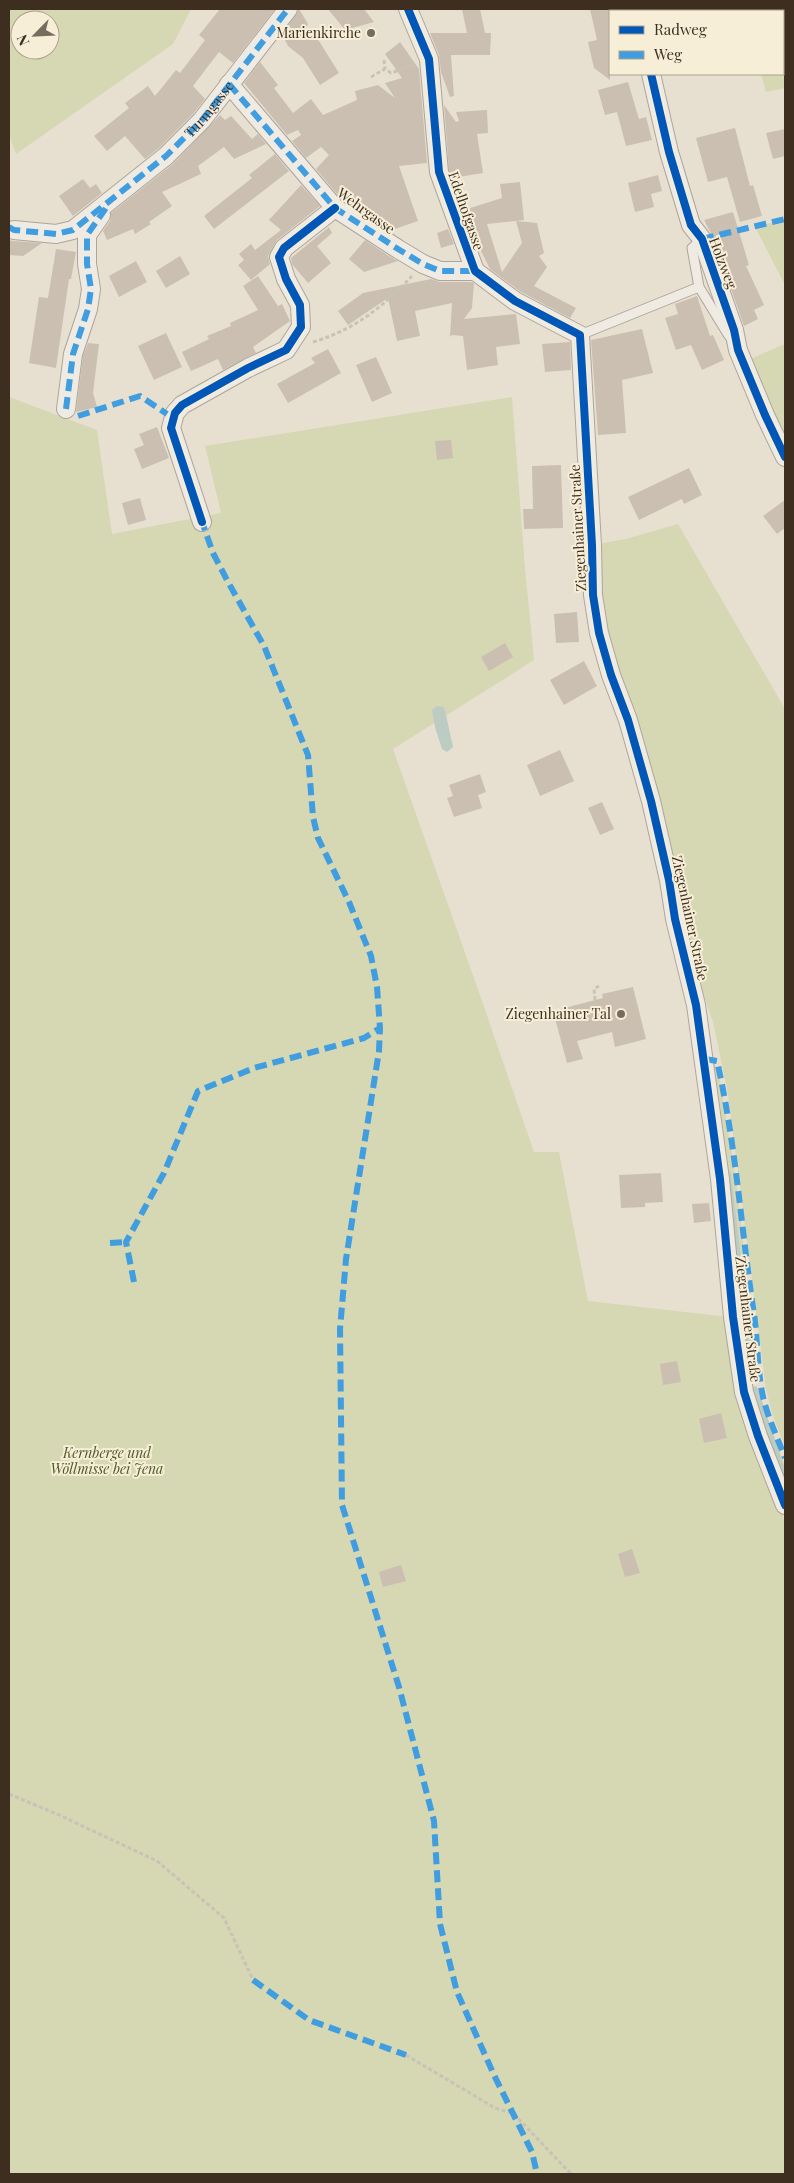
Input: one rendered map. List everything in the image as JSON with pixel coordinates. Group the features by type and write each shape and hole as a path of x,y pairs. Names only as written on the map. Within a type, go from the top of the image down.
{"street":[{"name":"Turmgasse","path":"14,230 56,234 72,230 166,156 202,120 288,9"},
{"name":"Edelhofgasse","path":"408,9 429,59 439,172 475,271 515,301 580,335"},
{"name":"Holzweg","path":"651,75 669,152 691,225 702,239 734,330 738,350 765,415 785,456"},
{"name":"Wehrgasse","path":"229,84 335,208 423,264 440,271 475,271"},
{"name":"Turmgasse","path":"66,409 73,354 88,309 91,288 87,264 87,235 115,197"},
{"path":"202,522 170,428 175,413 190,400 248,368 286,350 301,327 300,305 286,279 279,257 284,248 335,208"},
{"name":"Ziegenhainer Straße","path":"580,335 593,595 599,632 628,720 651,802 669,880 675,919 696,1005 718,1160 733,1318 744,1392 758,1436 785,1506"}],"lane":[{"name":"Holzweg","path":"702,239 692,248 699,287 738,350"},
{"path":"580,335 699,287"}],"path":[{"path":"384,60 385,69 391,73 412,66 416,62"},
{"path":"371,77 385,69"},
{"path":"286,350 330,337 351,328 396,292 423,264"},
{"path":"595,1000 594,991 599,986"},
{"path":"9,1794 57,1814 157,1861 224,1918 252,1980"},
{"path":"406,2055 495,2108 514,2114 571,2174"}],"green space":[{"path":"9,9 191,9 173,44 16,154 9,135"},
{"path":"785,9 785,88 766,92 761,75 784,75 784,10 742,10"},
{"path":"785,219 785,285 755,227"},
{"path":"785,344 785,445 750,359"},
{"name":"Kernberge und Wöllmisse bei Jena","path":"9,397 97,430 112,534 221,513 205,446 512,397 534,660 393,749 534,1152 559,1152 588,1301 729,1317 785,1523 785,2174 9,2174"},
{"path":"678,524 785,709 785,1447 772,1413 766,1389 728,1094 713,1022 698,979 679,896 605,631 600,594 598,544 626,539"},
{"path":"714,1062 720,1080 737,1187 758,1373 753,1375 745,1371 710,1064"},
{"path":"756,1388 760,1390 763,1406 785,1466 785,1489 752,1390"}],"shaded area":[{"path":"437,706 443,707 445,710 453,747 447,752 442,749 435,727 432,710"}],"building":[{"path":"220,9 275,9 233,63 219,52 193,86 205,99 194,113 159,148 145,159 125,136 107,151 94,136 129,108 125,103 148,86 155,96 176,70 180,73 205,40 199,35"},
{"path":"299,9 308,24 304,30 319,41 339,73 320,85 303,58 288,46 282,34"},
{"path":"328,9 364,9 374,22 345,30"},
{"path":"462,9 480,9 485,33 491,33 490,55 451,55 454,96 450,97 441,72 439,55 430,33 467,33"},
{"path":"590,9 610,9 610,80 594,68 588,42 597,40"},
{"path":"400,42 419,69 427,163 399,166 418,221 389,231 342,200 316,169 329,155 321,147 306,158 292,141 301,135 298,130 287,135 244,83 260,62 278,85 274,88 293,113 311,99 323,115 357,100 355,91 378,85 395,98 385,83 402,78 385,54"},
{"path":"628,82 639,119 646,117 652,140 626,146 617,112 605,115 598,90"},
{"path":"444,105 456,122 459,121 456,112 487,110 488,133 477,134 483,173 452,178 449,170"},
{"path":"220,115 225,120 231,116 252,139 258,134 266,144 234,159 224,147 198,166 201,174 162,192 172,206 149,222 151,224 135,234 133,229 107,240 103,231 110,221 111,213 173,164"},
{"path":"735,128 750,186 753,185 762,216 740,222 727,177 708,182 696,138"},
{"path":"785,129 785,156 773,159 766,133"},
{"path":"275,154 289,171 214,229 204,216 252,178 249,175"},
{"path":"658,175 662,191 651,194 654,207 635,212 628,183"},
{"path":"83,179 90,188 96,184 102,193 73,216 59,196"},
{"path":"520,182 524,220 487,224 502,272 522,243 516,221 537,223 544,253 539,256 547,267 534,286 576,308 570,318 521,292 490,269 474,237 464,210 502,198 500,184"},
{"path":"301,185 320,206 277,240 268,256 270,264 251,280 238,265 244,260 239,254 251,244 255,250 281,230 269,220"},
{"path":"733,212 749,265 746,266 764,305 754,310 758,319 744,326 712,235 704,220"},
{"path":"329,227 332,233 317,246 331,263 308,283 292,264 291,258"},
{"path":"448,229 454,244 441,248 437,233"},
{"path":"9,240 42,243 23,256 9,255"},
{"path":"365,240 398,261 364,272 349,259"},
{"path":"56,249 76,252 71,279 69,279 56,368 29,363 39,297 48,298"},
{"path":"180,256 190,274 166,288 156,271"},
{"path":"136,261 147,282 119,297 109,276"},
{"path":"258,276 278,306 282,304 290,321 253,347 256,353 223,370 218,359 191,371 182,352 209,339 207,336 231,326 230,323 258,310 243,286"},
{"path":"431,279 440,282 474,283 472,308 464,319 516,314 520,344 496,347 498,365 467,370 463,336 452,335 450,337 452,303 415,311 420,336 397,341 388,298 348,325 338,311 363,293"},
{"path":"697,296 710,336 713,335 724,360 702,370 691,345 676,350 665,318 678,314 675,304"},
{"path":"642,329 653,373 622,380 626,433 598,435 591,340"},
{"path":"166,333 182,367 154,380 138,346"},
{"path":"570,342 571,370 545,372 542,344"},
{"path":"88,343 99,344 93,393 97,407 76,412 83,356"},
{"path":"328,349 341,373 288,403 277,384 315,363 311,358"},
{"path":"376,357 392,393 372,402 356,365"},
{"path":"157,427 169,458 142,469 134,449 144,445 139,434"},
{"path":"451,440 453,458 437,460 435,441"},
{"path":"561,465 563,528 524,529 523,509 533,509 532,466"},
{"path":"689,468 702,495 684,504 682,499 639,520 628,497"},
{"path":"140,498 146,520 128,525 122,503"},
{"path":"785,500 785,528 777,534 763,516"},
{"path":"577,612 579,642 556,643 554,614"},
{"path":"505,643 513,657 489,671 481,657"},
{"path":"584,661 597,686 564,705 550,680"},
{"path":"560,750 574,781 540,796 527,765"},
{"path":"480,774 486,792 478,795 482,808 454,817 447,798 453,796 449,785"},
{"path":"602,802 614,829 600,835 588,808"},
{"path":"633,987 646,1039 615,1047 612,1032 577,1041 583,1059 567,1063 553,1011 603,998 602,994"},
{"path":"661,1173 663,1202 645,1203 645,1207 621,1208 619,1175"},
{"path":"709,1203 711,1221 694,1223 692,1204"},
{"path":"677,1361 681,1382 663,1385 660,1364"},
{"path":"721,1413 727,1438 704,1443 699,1419"},
{"path":"632,1549 640,1573 625,1577 618,1554"},
{"path":"401,1565 406,1581 383,1587 379,1572"}],"waterway":[{"path":"728,1174 753,1376"},
{"path":"755,1389 785,1478"}],"marked path":[{"path":"9,227 14,230 56,234 73,230 166,156 202,120 288,9"},
{"path":"229,84 335,208 423,264 440,271 475,271"},
{"path":"66,409 73,354 88,309 91,289 87,264 87,235 106,208"},
{"path":"702,239 785,219"},
{"path":"78,416 140,396 167,414"},
{"path":"201,519 213,553 264,646 308,755 313,817 318,838 349,902 371,956 377,987 380,1028 379,1051 346,1259 340,1329 342,1505 399,1687 434,1821 440,1924 457,1992 494,2075 532,2152 537,2174"},
{"path":"134,1282 126,1242 164,1173 198,1091 254,1068 364,1038 380,1028"},
{"path":"705,1059 717,1061 724,1092 738,1187 762,1390 768,1415 785,1458"},
{"path":"110,1243 126,1242"},
{"path":"253,1980 309,2020 406,2055"}],"cycle path":[{"path":"408,9 429,59 439,172 475,271 515,301 580,335 593,595 599,633 611,675 628,720 651,801 669,880 675,919 696,1005 720,1179 733,1317 744,1392 758,1436 785,1505"},
{"path":"651,75 669,152 691,225 702,239 734,330 738,350 785,457"},
{"path":"202,522 171,428 175,413 182,405 248,368 286,350 301,327 300,305 286,279 279,257 284,248 335,208"}],"place":[{"name":"Marienkirche","path":"371,33"},
{"name":"Ziegenhainer Tal","path":"621,1014"}]}
